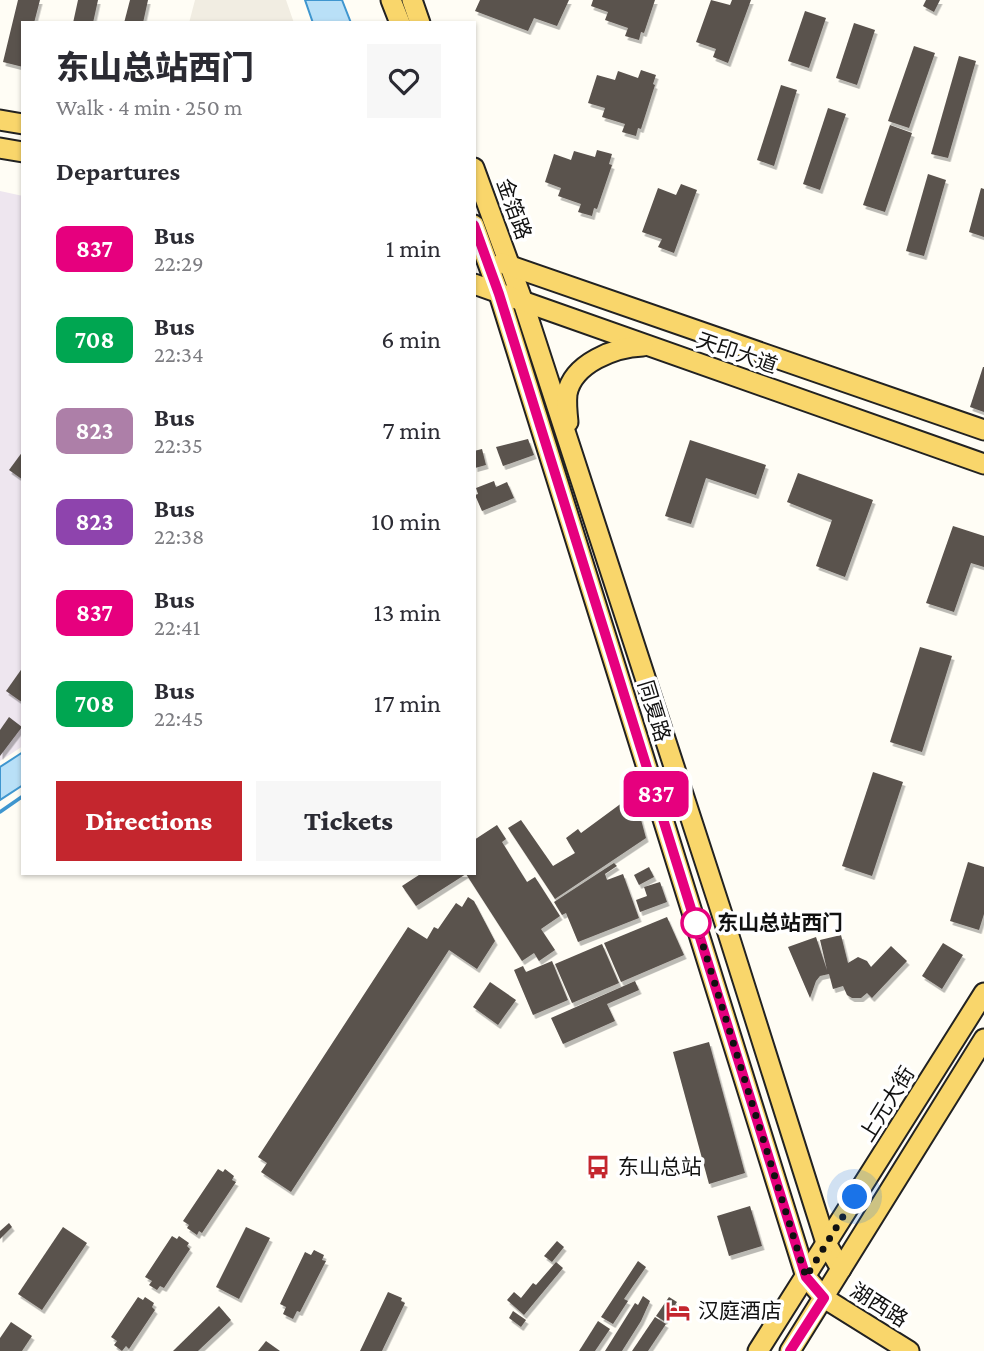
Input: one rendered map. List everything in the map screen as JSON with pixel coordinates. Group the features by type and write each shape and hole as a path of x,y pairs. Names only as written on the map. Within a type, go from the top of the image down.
{"main road":[{"path":"391,0 399,21"},
{"path":"412,0 419,21"},
{"path":"0,120 21,124"},
{"path":"0,148 21,152"},
{"name":"金箔路","path":"476,173 510,266"},
{"name":"金箔路","path":"476,235 480,254 499,294"},
{"name":"天印大道","path":"480,254 984,430"},
{"name":"同夏路","path":"510,266 826,1243 841,1269"},
{"name":"天印大道","path":"476,285 984,464"},
{"name":"同夏路","path":"499,294 806,1277 824,1298"},
{"path":"570,447 566,412 567,394 572,382 581,371 612,352 646,345"},
{"name":"上元大街","path":"758,1351 984,993"},
{"path":"790,1351 984,1040"},
{"name":"湖西路","path":"824,1298 909,1351"}],"shaded area":[{"path":"195,0 286,0 293,21 190,21"},
{"path":"0,191 21,196 21,747 0,761"}],"water":[{"path":"305,0 342,0 350,21 312,21"},
{"path":"21,753 21,786 0,800 0,767"}],"building":[{"path":"18,0 40,0 35,21 21,21 21,66 3,62"},
{"path":"78,0 98,0 93,21 73,21"},
{"path":"130,0 148,0 143,21 125,21"},
{"path":"480,0 569,0 557,26 534,18 528,31 475,11"},
{"path":"593,0 655,0 639,40 625,36 628,28 605,20 608,12 591,6"},
{"path":"711,0 730,5 732,0 751,0 728,63 713,57 716,49 696,42"},
{"path":"926,0 940,0 934,12 923,6"},
{"path":"805,11 826,18 809,68 788,61"},
{"path":"854,23 875,30 857,85 836,78"},
{"path":"914,46 935,53 909,128 888,121"},
{"path":"959,56 976,61 948,158 931,154"},
{"path":"641,70 656,75 641,129 638,128 636,136 622,132 625,124 602,117 605,108 588,103 597,75 615,80 618,71 638,78"},
{"path":"781,85 797,90 774,166 757,160"},
{"path":"828,108 846,114 820,190 803,184"},
{"path":"890,125 912,133 885,212 863,205"},
{"path":"597,150 612,154 609,164 612,165 592,216 578,212 581,204 558,196 561,188 545,182 554,154 571,160 574,151 595,157"},
{"path":"928,174 946,180 924,256 906,251"},
{"path":"681,184 697,190 674,253 658,247 662,239 642,232 658,188 676,195"},
{"path":"981,188 984,189 984,237 969,232"},
{"path":"984,367 984,412 970,407"},
{"path":"528,439 534,455 503,466 496,447"},
{"path":"690,440 766,465 756,495 706,478 691,524 665,516"},
{"path":"482,449 486,465 476,468 476,450"},
{"path":"21,454 21,479 9,470"},
{"path":"798,473 873,500 845,577 816,566 832,520 787,502"},
{"path":"494,481 496,487 507,482 514,498 482,511 476,497 476,488"},
{"path":"953,526 984,536 984,567 971,563 954,612 926,603"},
{"path":"920,647 952,656 922,752 890,742"},
{"path":"21,670 21,702 6,691"},
{"path":"9,717 21,726 0,756 0,730"},
{"path":"873,772 903,782 872,876 842,866"},
{"path":"634,794 646,838 555,899 508,828 521,820 553,866 575,853 566,838 578,829 581,833"},
{"path":"497,825 506,839 502,842 527,882 535,877 560,916 541,929 555,950 539,961 534,953 522,961 467,875 476,875 476,839"},
{"path":"968,862 984,867 984,914 979,930 950,921"},
{"path":"614,863 617,866 605,874 607,880 623,874 639,918 578,942 566,913 562,915 554,902"},
{"path":"649,867 654,877 639,885 634,875"},
{"path":"419,875 464,875 416,906 402,886"},
{"path":"660,882 667,902 640,912 636,900 647,896 644,887"},
{"path":"468,897 474,901 495,941 477,969 449,950 291,1192 261,1172 267,1163 258,1157 408,927 427,939 434,927 438,929 456,903 462,907"},
{"path":"667,917 684,955 621,982 604,943"},
{"path":"841,935 848,963 858,957 867,961 871,967 891,946 907,961 872,998 867,993 861,998 852,998 847,995 843,986 833,989 829,974 820,976 816,981 810,998 788,947 816,937 827,970 820,940"},
{"path":"943,943 963,955 942,989 922,976"},
{"path":"602,944 619,983 572,1003 555,964"},
{"path":"552,961 568,1000 533,1015 514,970 523,966 526,972"},
{"path":"635,981 639,990 607,1004 615,1021 563,1044 551,1018"},
{"path":"490,982 516,1000 498,1025 473,1007"},
{"path":"709,1042 745,1173 709,1184 673,1052"},
{"path":"218,1169 223,1172 225,1169 234,1176 232,1180 236,1182 202,1233 199,1231 197,1235 187,1228 189,1225 183,1221"},
{"path":"750,1206 762,1246 729,1256 717,1216"},
{"path":"9,1223 12,1227 0,1239 0,1231"},
{"path":"63,1227 87,1243 42,1310 18,1294"},
{"path":"246,1227 270,1238 239,1299 216,1287"},
{"path":"172,1236 177,1239 179,1236 189,1243 187,1246 190,1249 164,1288 160,1286 157,1290 149,1285 152,1281 145,1277"},
{"path":"557,1241 564,1247 552,1262 544,1256"},
{"path":"314,1250 324,1255 322,1260 326,1261 300,1312 297,1311 293,1319 283,1314 286,1307 280,1304 305,1252 311,1255"},
{"path":"638,1261 646,1267 624,1299 628,1301 613,1324 601,1317"},
{"path":"556,1262 563,1268 524,1315 507,1300 514,1292 521,1298"},
{"path":"388,1292 402,1298 401,1301 405,1303 382,1351 360,1351"},
{"path":"643,1296 650,1301 622,1351 605,1351 635,1303 638,1305"},
{"path":"138,1297 143,1300 145,1297 154,1303 152,1307 155,1310 129,1349 126,1346 122,1351 114,1345 117,1341 111,1337"},
{"path":"669,1297 677,1302 664,1321 656,1316"},
{"path":"219,1306 231,1320 198,1351 173,1351"},
{"path":"513,1311 526,1320 521,1327 509,1318"},
{"path":"655,1317 666,1324 648,1351 632,1351"},
{"path":"598,1321 610,1329 595,1351 579,1351"},
{"path":"11,1322 32,1336 22,1351 0,1351 0,1338"},
{"path":"266,1341 280,1351 258,1351"}],"waterway":[{"path":"0,812 21,797"}],"bus line":[{"name":"837","path":"476,231 499,294 806,1277 824,1298 790,1351"}],"place":[{"name":"东山总站西门","path":"696,923"},
{"name":"东山总站","path":"598,1167"},
{"name":"汉庭酒店","path":"678,1311"}],"route":[{"path":"696,923 806,1277 855,1197"}]}
